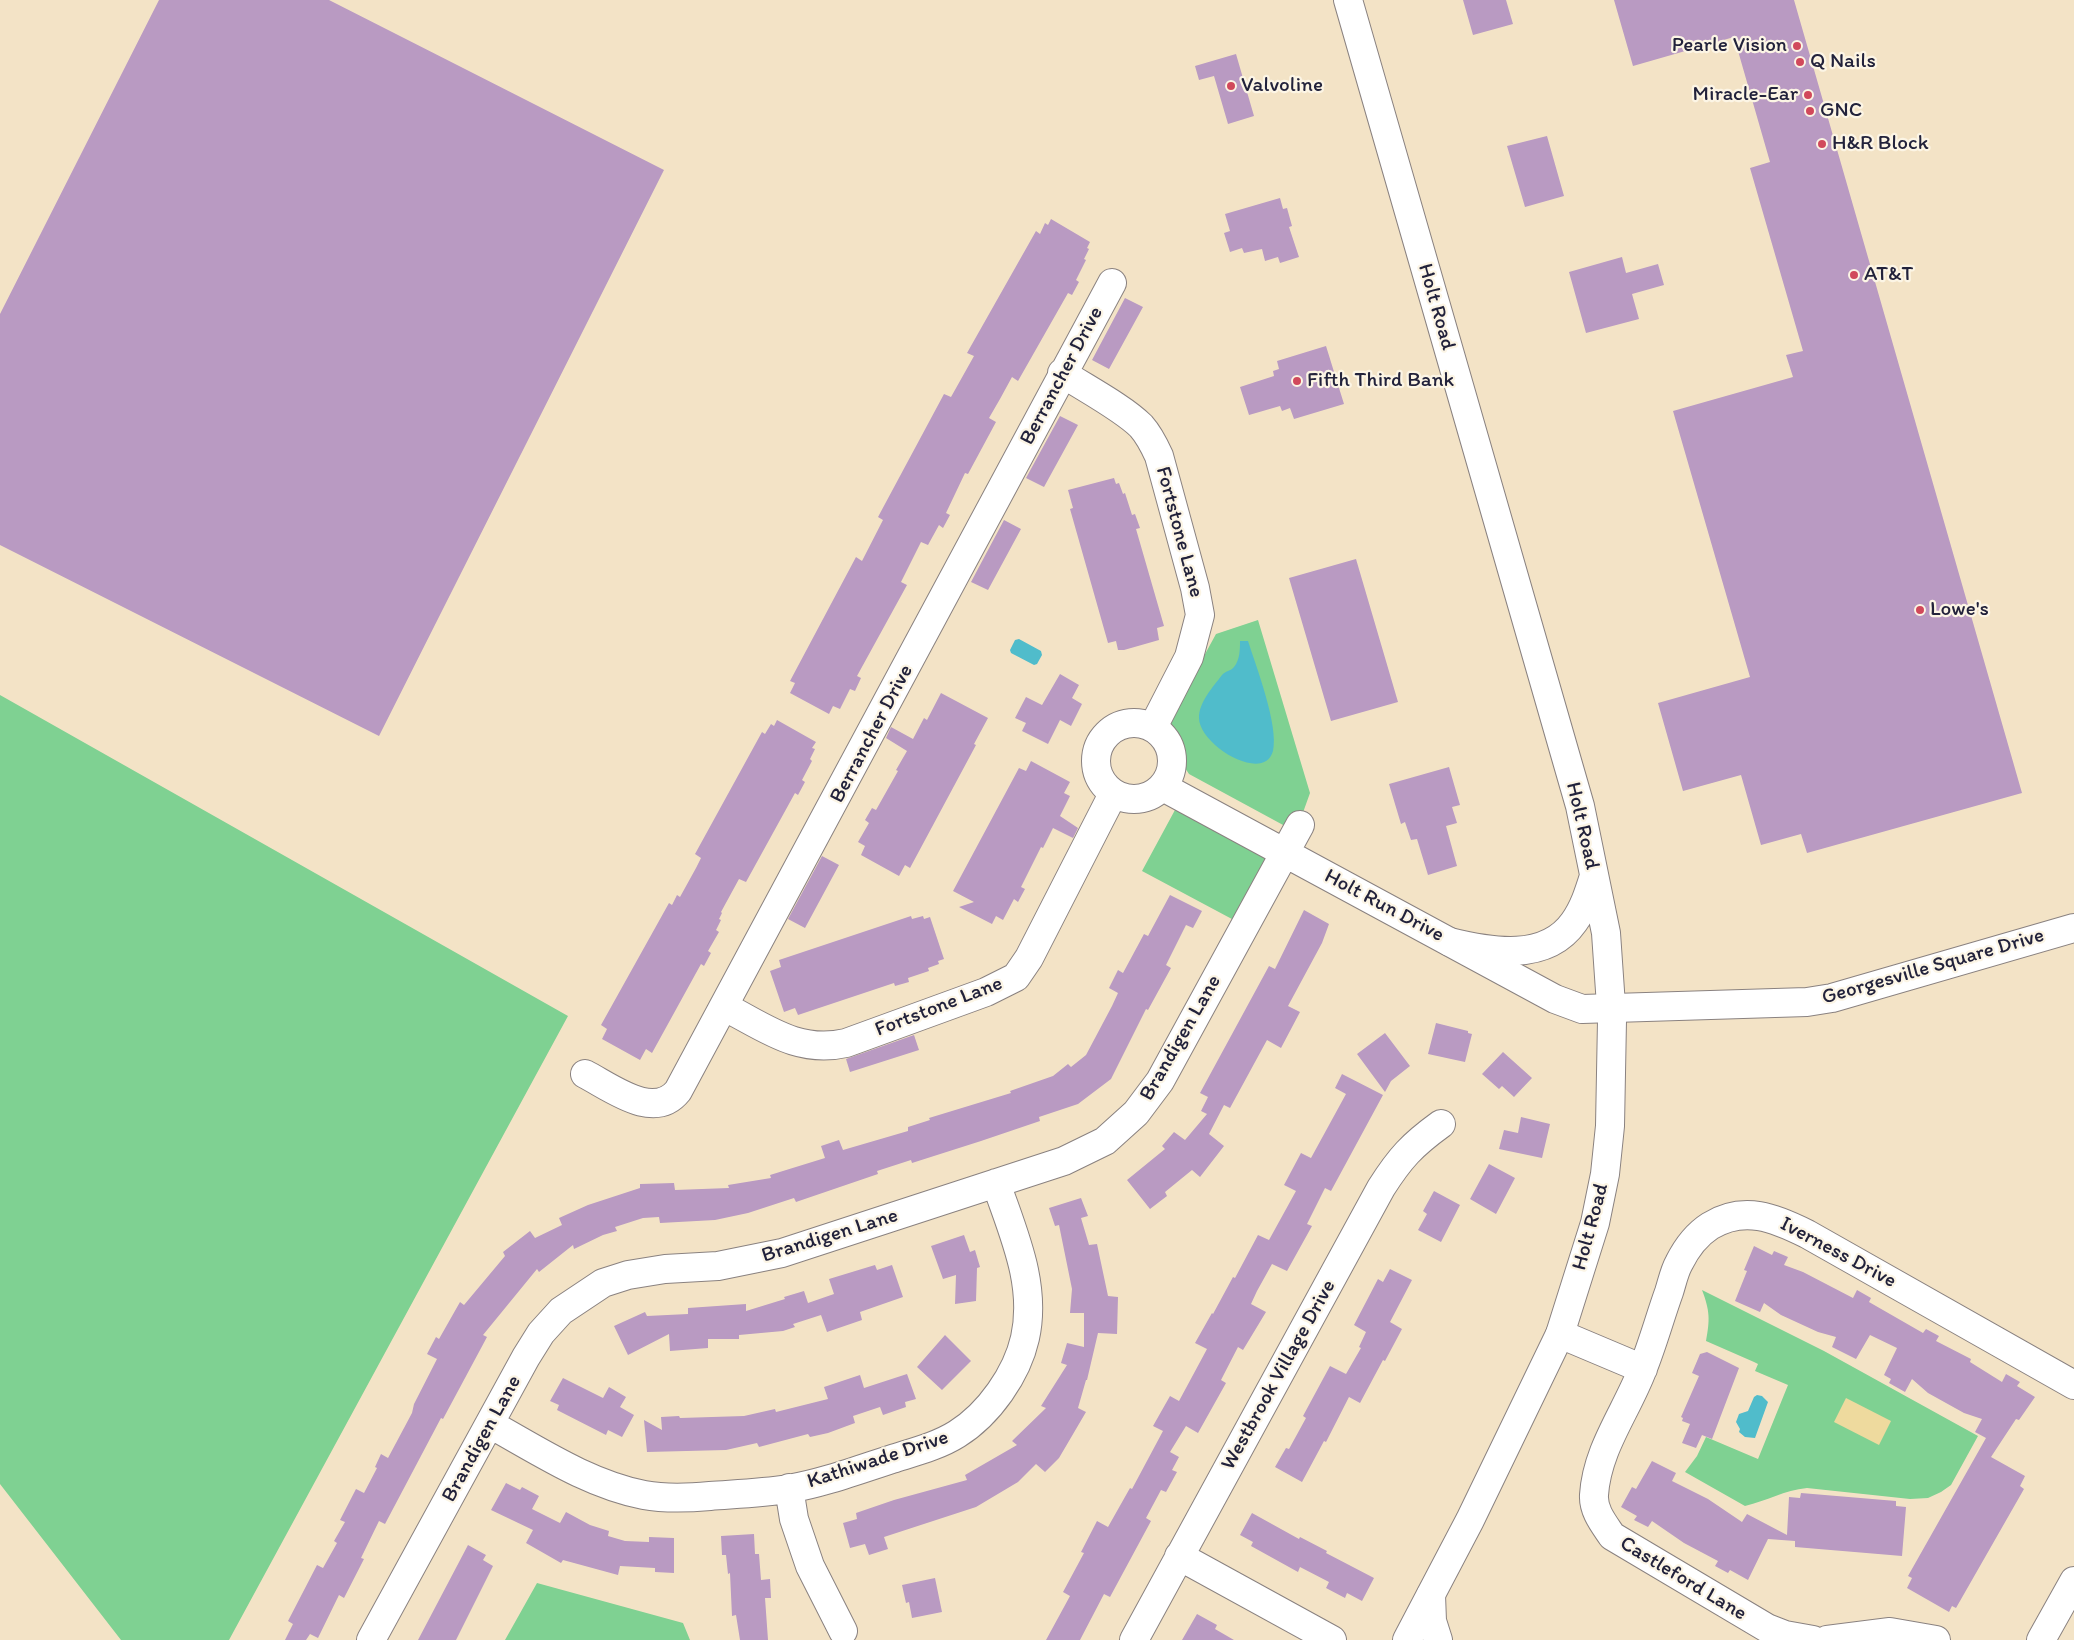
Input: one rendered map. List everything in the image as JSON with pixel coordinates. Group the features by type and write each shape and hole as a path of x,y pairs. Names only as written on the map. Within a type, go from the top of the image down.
{"street":[{"name":"Holt Road","path":"1348,0 1580,806 1606,933 1611,1009 1610,1126 1605,1174 1595,1223 1560,1334 1431,1596 1407,1640"},
{"name":"Berrancher Drive","path":"585,1074 636,1100 656,1104 665,1103 672,1099 678,1091 725,1007 1112,283"},
{"name":"Fortstone Lane","path":"1062,374 1128,417 1140,426 1151,439 1159,456 1196,588 1200,615 1189,657 1152,728"},
{"path":"1138,723 1152,728 1165,739 1172,755 1171,772 1163,787 1152,795 1140,800 1126,799 1113,794 1102,784 1096,770 1095,756 1100,741 1110,730 1123,724 1138,723"},
{"name":"Holt Run Drive","path":"1163,787 1555,999 1582,1009 1611,1009"},
{"name":"Fortstone Lane","path":"725,1007 799,1043 815,1047 832,1046 846,1043 986,992 1016,977 1029,958 1113,794"},
{"name":"Brandigen Lane","path":"371,1640 541,1333 561,1311 603,1282 628,1274 665,1269 718,1266 782,1254 1064,1161 1105,1141 1136,1113 1160,1081 1300,825"},
{"path":"1450,942 1477,949 1508,951 1530,950 1548,944 1564,934 1575,922 1594,876"},
{"name":"Georgesville Square Drive","path":"1611,1009 1746,1002 1806,1002 1832,998 2074,928"},
{"name":"Westbrook Village Drive","path":"1134,1640 1381,1188 1398,1163 1417,1141 1441,1124"},
{"name":"Kathiwade Drive","path":"490,1424 588,1477 616,1488 646,1496 680,1498 789,1488 847,1474 926,1448 958,1434 991,1406 1020,1358 1025,1337 1029,1308 1027,1281 1022,1260 996,1183"},
{"name":"Iverness Drive","path":"1643,1370 1678,1265 1690,1243 1709,1227 1726,1218 1746,1214 1777,1219 1807,1234 2074,1384"},
{"path":"1560,1334 1643,1370"},
{"name":"Castleford Lane","path":"1643,1370 1602,1456 1596,1476 1594,1498 1598,1515 1612,1536 1748,1617 1785,1635 1814,1640"},
{"path":"789,1488 794,1519 810,1566 843,1631"},
{"path":"1179,1556 1332,1640"},
{"path":"2048,1637 2074,1581"},
{"path":"1431,1596 1432,1621 1438,1640"},
{"path":"1827,1640 1890,1632 1936,1640"}],"green space":[{"path":"1258,620 1310,793 1296,832 1189,774 1185,768 1171,725 1170,718 1216,634"},
{"path":"0,695 568,1016 229,1640 121,1640 0,1484"},
{"path":"1182,797 1285,853 1245,926 1142,871"},
{"path":"1702,1290 1824,1351 1978,1436 1951,1485 1928,1498 1910,1499 1807,1488 1791,1491 1745,1506 1685,1472 1697,1456 1706,1437 1758,1459 1788,1385 1755,1371 1758,1364 1706,1341 1708,1316 1707,1304"},
{"path":"537,1583 683,1623 690,1640 505,1640"}],"sand":[{"path":"1846,1398 1891,1421 1879,1445 1834,1422"}],"water":[{"path":"1019,639 1041,651 1042,655 1037,664 1034,665 1011,653 1010,650 1015,640"},
{"path":"1240,641 1248,641 1266,696 1273,727 1273,751 1267,760 1258,764 1233,757 1220,749 1202,729 1199,718 1201,706 1211,690 1223,674 1236,664"},
{"path":"1757,1395 1762,1396 1768,1402 1755,1438 1745,1437 1739,1432 1740,1429 1736,1422 1739,1414 1748,1411 1754,1397"}],"building":[{"path":"159,0 329,0 664,170 379,736 0,545 0,314"},
{"path":"1463,0 1506,0 1513,24 1473,35"},
{"path":"1614,0 1794,0 2022,793 1807,853 1801,834 1761,845 1741,775 1683,791 1658,703 1750,677 1673,411 1793,377 1786,355 1803,351 1750,168 1770,162 1734,37 1633,66"},
{"name":"Valvoline","path":"1236,54 1254,116 1228,124 1214,76 1199,80 1195,66"},
{"path":"1547,136 1564,196 1525,207 1507,146"},
{"path":"1280,198 1283,209 1287,208 1292,226 1289,227 1299,257 1280,263 1278,257 1265,261 1262,249 1244,253 1242,248 1230,252 1224,233 1230,231 1225,214"},
{"path":"1051,219 1090,242 1084,259 1086,260 1076,280 1079,282 1072,295 1068,293 1018,381 1012,377 989,418 996,422 968,474 965,473 946,513 950,515 943,528 939,525 928,545 921,542 901,582 907,585 857,676 861,678 855,691 850,689 840,709 833,706 829,714 790,693 795,683 790,681 856,557 862,561 883,520 878,517 944,394 951,397 974,356 967,353 1036,231 1040,234 1045,223 1048,225"},
{"path":"1622,257 1626,273 1658,264 1664,285 1632,294 1639,319 1586,333 1569,272"},
{"path":"1125,298 1143,307 1109,369 1092,360"},
{"name":"Fifth Third Bank","path":"1326,346 1344,404 1294,419 1290,408 1282,411 1280,406 1249,415 1240,387 1274,376 1273,371 1279,369 1277,361"},
{"path":"1060,416 1078,425 1044,487 1026,478"},
{"path":"1114,478 1116,484 1119,483 1123,494 1125,493 1132,515 1135,514 1140,528 1136,529 1164,626 1157,628 1159,640 1124,650 1118,650 1116,641 1108,643 1070,509 1073,508 1068,490"},
{"path":"1004,520 1021,529 988,590 971,582"},
{"path":"1356,559 1398,702 1331,721 1289,578"},
{"path":"1060,674 1079,685 1072,698 1082,704 1071,726 1060,720 1048,744 1022,731 1026,723 1015,718 1026,697 1042,705"},
{"path":"941,693 988,718 974,744 976,745 910,868 905,865 899,876 861,855 865,846 858,842 869,823 865,820 872,808 876,810 907,751 886,738 891,727 913,739 924,718 927,720"},
{"path":"777,720 816,742 812,748 815,749 810,759 812,761 802,780 805,782 798,795 795,793 746,882 739,879 721,912 719,919 721,920 716,930 719,932 708,951 711,953 704,966 701,964 652,1053 646,1049 640,1060 602,1039 607,1029 601,1025 669,903 672,905 677,895 680,897 696,868 701,858 695,854 762,732 765,734 771,724 774,726"},
{"path":"1031,761 1070,782 1064,793 1070,796 1060,816 1078,828 1073,838 1053,828 1021,887 1025,889 1018,902 1014,899 1003,920 996,916 992,924 959,907 974,902 953,891 1019,768 1026,771"},
{"path":"1449,767 1460,805 1452,807 1457,823 1446,826 1457,866 1428,875 1417,839 1411,840 1405,822 1401,824 1389,784"},
{"path":"822,856 839,865 805,928 788,919"},
{"path":"1170,895 1202,911 1193,928 1186,925 1166,965 1171,968 1148,1010 1146,1009 1111,1079 1078,1104 1039,1117 1040,1121 912,1163 911,1160 877,1171 878,1174 796,1202 794,1198 748,1213 715,1220 660,1223 659,1217 643,1218 615,1227 617,1231 603,1235 574,1249 573,1245 539,1272 537,1269 483,1335 487,1337 443,1419 441,1418 385,1524 379,1521 361,1558 364,1559 344,1598 339,1595 318,1638 310,1634 306,1640 285,1640 293,1624 288,1621 317,1565 323,1568 337,1543 334,1541 345,1522 340,1520 356,1489 364,1493 377,1468 375,1467 381,1454 388,1458 412,1413 414,1404 437,1359 427,1354 436,1337 439,1339 460,1302 464,1305 505,1256 503,1252 530,1231 535,1238 562,1225 559,1218 588,1205 640,1188 640,1184 674,1183 675,1190 729,1188 728,1185 771,1178 770,1175 825,1158 821,1146 839,1140 843,1150 908,1131 908,1127 930,1120 929,1118 1011,1093 1010,1091 1053,1076 1068,1064 1071,1067 1086,1055 1112,1006 1118,993 1109,988 1118,970 1123,973 1144,934 1148,936"},
{"path":"1304,910 1329,924 1322,943 1288,1006 1300,1012 1281,1048 1267,1040 1230,1108 1224,1105 1209,1134 1224,1146 1200,1177 1192,1170 1165,1192 1167,1196 1150,1209 1127,1180 1165,1149 1162,1146 1174,1132 1185,1140 1207,1114 1201,1111 1208,1097 1200,1093 1269,966 1275,969"},
{"path":"911,916 912,919 923,916 924,919 930,917 944,959 938,961 939,964 928,968 929,971 908,978 909,982 895,986 894,983 798,1015 795,1008 784,1012 770,971 781,967 779,960"},
{"path":"1436,1023 1468,1031 1468,1033 1472,1034 1465,1062 1428,1054"},
{"path":"1385,1033 1410,1066 1391,1081 1385,1092 1357,1054"},
{"path":"914,1035 919,1050 850,1072 846,1059"},
{"path":"1503,1052 1532,1078 1514,1097 1502,1086 1499,1089 1482,1074"},
{"path":"1342,1074 1383,1095 1331,1191 1325,1188 1307,1224 1312,1226 1287,1271 1272,1264 1257,1291 1251,1304 1266,1312 1243,1350 1238,1347 1221,1380 1226,1383 1198,1433 1186,1426 1170,1452 1179,1457 1172,1470 1177,1472 1166,1492 1161,1490 1146,1518 1151,1521 1110,1597 1104,1594 1080,1640 1046,1640 1070,1596 1063,1592 1084,1553 1081,1552 1097,1521 1108,1527 1130,1488 1132,1489 1163,1431 1153,1426 1170,1396 1179,1401 1207,1349 1195,1343 1233,1277 1235,1278 1258,1235 1269,1240 1296,1191 1284,1185 1301,1153 1311,1158 1346,1094 1335,1088"},
{"path":"1521,1117 1550,1124 1542,1158 1499,1149 1504,1130 1518,1133"},
{"path":"1489,1164 1515,1178 1496,1214 1470,1199"},
{"path":"1434,1191 1460,1205 1441,1242 1418,1230 1427,1214 1423,1211"},
{"path":"1081,1198 1088,1216 1081,1218 1089,1245 1097,1244 1108,1296 1118,1297 1117,1334 1098,1333 1078,1408 1086,1412 1059,1458 1045,1472 1036,1464 1018,1482 976,1507 884,1537 888,1549 869,1555 865,1544 850,1548 843,1523 857,1519 856,1513 894,1500 967,1480 965,1475 1017,1445 1012,1441 1046,1408 1041,1406 1067,1365 1061,1363 1067,1343 1084,1347 1084,1313 1070,1313 1072,1289 1059,1225 1055,1226 1049,1208"},
{"path":"964,1235 970,1252 975,1250 980,1267 977,1268 976,1301 955,1304 956,1275 943,1279 931,1246"},
{"path":"1754,1246 1772,1255 1774,1251 1788,1257 1784,1265 1803,1272 1853,1298 1857,1290 1871,1298 1869,1302 1923,1333 1926,1329 1939,1336 1936,1341 1971,1359 1970,1362 2002,1382 2006,1374 2020,1382 2017,1386 2035,1397 2019,1420 2016,1419 1991,1457 2025,1476 2020,1486 2024,1489 1956,1608 1952,1606 1949,1612 1907,1588 1912,1578 1908,1576 1986,1438 1975,1432 1982,1419 1964,1413 1928,1393 1912,1379 1905,1392 1889,1383 1891,1379 1884,1375 1897,1348 1870,1335 1856,1359 1832,1347 1836,1337 1818,1332 1781,1315 1764,1303 1760,1312 1735,1301 1747,1271 1744,1270"},
{"path":"875,1265 877,1270 892,1265 903,1297 860,1312 862,1320 827,1332 821,1315 793,1324 795,1327 783,1331 739,1335 739,1339 708,1339 708,1348 670,1351 669,1334 628,1355 614,1326 645,1312 647,1316 688,1314 688,1308 746,1304 746,1311 804,1291 808,1303 834,1294 829,1279"},
{"path":"1390,1269 1412,1280 1390,1322 1402,1329 1360,1403 1349,1397 1326,1442 1324,1441 1302,1482 1275,1467 1286,1448 1289,1449 1306,1418 1303,1416 1330,1366 1346,1374 1361,1348 1359,1347 1366,1332 1354,1325 1378,1279 1383,1282"},
{"path":"945,1335 971,1361 942,1390 917,1367"},
{"path":"1707,1352 1739,1368 1712,1439 1702,1435 1696,1448 1682,1443 1690,1424 1682,1421 1683,1418 1681,1417 1699,1376 1692,1373 1700,1354"},
{"path":"907,1374 916,1399 905,1402 906,1407 883,1415 880,1407 853,1416 855,1423 828,1433 810,1437 808,1434 759,1447 757,1443 726,1450 647,1452 644,1420 662,1430 661,1417 744,1416 775,1409 776,1412 828,1399 824,1387 860,1375 864,1388"},
{"path":"563,1378 603,1398 609,1387 626,1397 620,1407 634,1415 622,1437 608,1430 606,1435 557,1410 559,1405 550,1401"},
{"path":"1652,1461 1676,1473 1672,1481 1708,1499 1742,1522 1747,1514 1787,1535 1789,1497 1800,1498 1801,1493 1896,1501 1896,1506 1906,1507 1902,1556 1795,1547 1795,1541 1768,1539 1748,1580 1730,1570 1728,1573 1715,1566 1718,1561 1684,1543 1652,1521 1648,1527 1634,1520 1637,1516 1621,1507 1632,1487 1636,1489"},
{"path":"506,1483 520,1490 522,1487 539,1496 532,1509 560,1523 566,1512 590,1525 609,1531 608,1536 625,1541 649,1542 649,1537 674,1538 674,1573 655,1572 655,1568 620,1566 618,1575 563,1560 561,1563 526,1543 533,1530 491,1510"},
{"path":"1252,1513 1299,1539 1300,1537 1327,1551 1326,1553 1374,1578 1362,1601 1347,1593 1345,1598 1326,1588 1329,1582 1300,1567 1298,1572 1251,1546 1253,1542 1240,1535"},
{"path":"754,1534 755,1554 759,1554 761,1580 770,1579 771,1598 765,1598 768,1640 740,1640 736,1615 732,1616 730,1573 728,1574 726,1555 722,1555 721,1536"},
{"path":"468,1545 486,1555 483,1560 493,1566 456,1640 418,1640"},
{"path":"935,1578 942,1612 912,1618 909,1602 906,1603 902,1585"},
{"path":"1197,1614 1217,1625 1215,1629 1234,1640 1182,1640"}],"place":[{"name":"Pearle Vision","path":"1797,46"},
{"name":"Q Nails","path":"1800,62"},
{"name":"Valvoline","path":"1231,86"},
{"name":"Miracle-Ear","path":"1808,95"},
{"name":"GNC","path":"1810,111"},
{"name":"H&R Block","path":"1822,144"},
{"name":"AT&T","path":"1854,275"},
{"name":"Fifth Third Bank","path":"1297,381"},
{"name":"Lowe's","path":"1920,610"}]}
